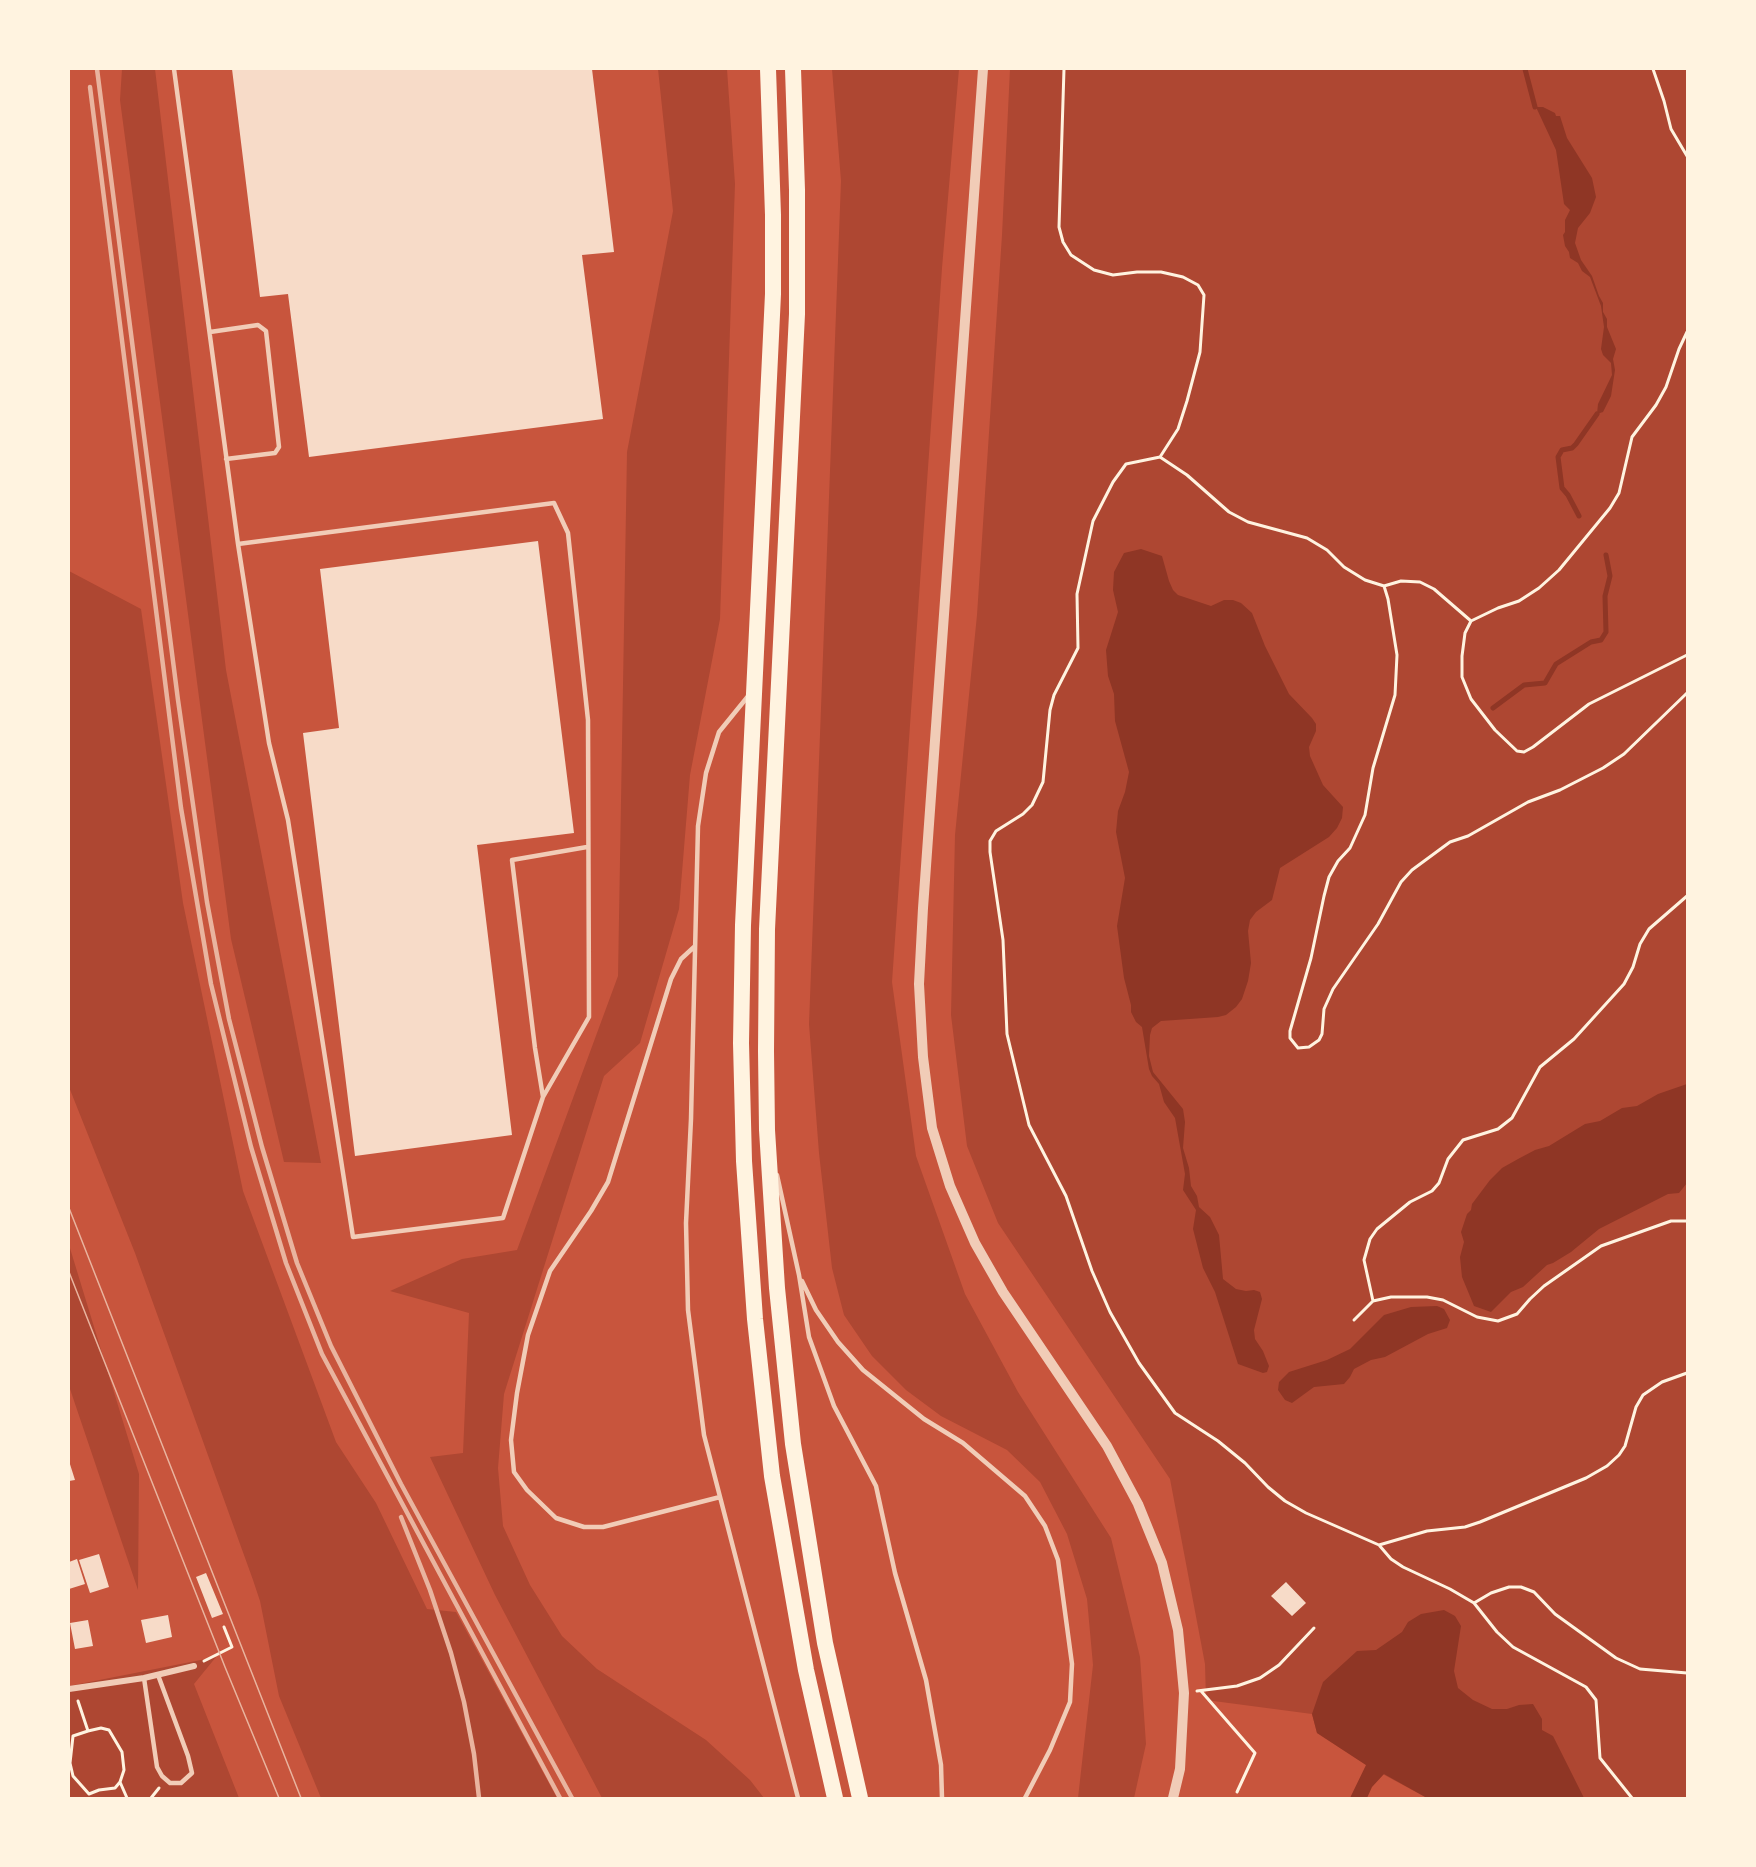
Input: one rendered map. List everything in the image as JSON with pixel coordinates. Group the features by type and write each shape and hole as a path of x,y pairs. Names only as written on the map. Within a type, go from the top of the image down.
{"highway":[{"path":"768,69 773,196 773,294 743,925 744,1141 751,1270 764,1407 780,1524 808,1680 835,1798"},
{"path":"793,69 797,190 797,314 767,929 767,1130 779,1318 799,1488 825,1643 860,1798"}],"street":[{"path":"982,69 923,908 919,984 923,1057 933,1128 950,1186 975,1243 1003,1292 1107,1446 1138,1504 1162,1563 1178,1630 1184,1693 1179,1769 1173,1798"},
{"path":"69,1689 144,1678 194,1666"}],"lane":[{"path":"174,69 238,544 269,743 288,820 353,1237 503,1218 543,1097 589,1017 588,720 568,533 554,503 238,544"},
{"path":"210,332 258,325 266,331 279,447 275,453 226,459"},
{"path":"755,688 719,732 706,772 698,826 691,1119 686,1223 688,1310 704,1435 798,1798"},
{"path":"543,1097 512,860 587,847"},
{"path":"694,947 681,959 671,979 608,1182 550,1271 528,1335 511,1440 514,1472 526,1490 556,1518 584,1527 603,1527 720,1497"},
{"path":"767,1130 799,1275 809,1337 834,1406 876,1486 895,1573 926,1680 940,1766 942,1798"},
{"path":"799,1275 816,1310 838,1342 863,1370 924,1419 963,1443 1025,1496 1045,1526 1058,1560 1072,1664 1070,1702 1050,1750 1025,1798"},
{"path":"144,1678 157,1767 170,1783 181,1783 192,1773 158,1674"}],"path":[{"path":"1064,69 1059,227 1063,242 1071,255 1094,270 1113,275 1161,272 1183,277 1198,285 1204,296 1200,352 1178,429 1160,457 1126,464 1107,492 1093,521 1077,594 1078,648 1052,702 1043,782 1032,806 996,831 990,840 1005,968 1008,1035 1029,1125 1066,1196 1092,1271 1110,1312 1139,1363 1175,1413 1218,1441 1285,1501 1306,1513 1379,1545 1391,1559 1402,1567 1474,1603 1497,1632 1513,1647 1586,1687 1596,1700 1600,1758 1632,1798"},
{"path":"1653,69 1671,129 1687,156"},
{"path":"1687,332 1666,387 1632,437 1619,494 1610,508 1559,570 1539,588 1519,601 1471,621 1465,633 1461,656 1462,677 1472,699 1495,730 1517,751 1524,752 1589,704 1687,655"},
{"path":"1160,457 1202,487 1229,512 1248,522 1307,538 1327,550 1344,567 1365,580 1384,586 1401,581 1420,582 1434,589 1471,621"},
{"path":"1384,586 1391,612 1397,656 1395,695 1373,768 1365,815 1350,848 1338,861 1329,877 1311,958 1290,1031 1290,1038 1298,1048 1309,1047 1319,1040 1322,1034 1324,1009 1333,989 1382,917 1401,882 1412,870 1450,842 1468,836 1528,802 1560,790 1603,768 1624,754 1687,693"},
{"path":"1373,1301 1364,1260 1370,1239 1395,1213 1432,1191 1439,1184 1448,1160 1463,1140 1498,1129 1512,1118 1540,1067 1574,1039 1624,984 1633,967 1640,944 1649,929 1687,896"},
{"path":"1354,1320 1373,1301 1391,1297 1427,1297 1443,1300 1486,1320 1507,1319 1517,1314 1544,1286 1601,1246 1671,1221 1687,1221"},
{"path":"1379,1545 1427,1531 1465,1527 1586,1478 1607,1466 1619,1455 1625,1446 1636,1407 1643,1395 1662,1382 1687,1373"},
{"path":"1474,1603 1491,1593 1509,1587 1521,1587 1534,1592 1556,1614 1616,1658 1640,1669 1687,1673"},
{"path":"194,1666 232,1647 224,1627"},
{"path":"1184,1693 1237,1686 1260,1678 1279,1665 1314,1628"},
{"path":"1201,1691 1255,1753 1237,1792"},
{"path":"78,1701 87,1731"},
{"path":"101,1728 109,1730 124,1758 124,1770 120,1782 115,1788 99,1790 90,1796 73,1776 70,1763 73,1736 101,1728"},
{"path":"120,1782 127,1798"},
{"path":"151,1798 159,1788"}],"shaded area":[{"path":"122,69 155,69 226,670 321,1163 284,1162 231,939 120,100"},
{"path":"658,69 727,69 735,184 720,619 690,775 679,909 640,1043 604,1076 504,1394 498,1468 503,1526 530,1585 562,1636 597,1669 706,1740 750,1780 764,1798 602,1798 495,1595 430,1457 463,1453 469,1313 390,1291 462,1259 517,1250 618,976 627,452 673,211"},
{"path":"832,69 959,69 942,268 892,982 916,1156 965,1294 1018,1392 1111,1538 1140,1657 1146,1744 1134,1798 1078,1798 1093,1665 1087,1599 1067,1534 1040,1482 1007,1450 941,1416 906,1390 872,1356 844,1315 832,1268 819,1153 809,1024 841,181"},
{"path":"1010,69 1687,69 1687,1798 1427,1798 1366,1765 1317,1733 1312,1714 1206,1700 1205,1664 1170,1479 998,1223 967,1146 951,1015 955,835 977,615 1002,235"},
{"path":"1536,107 1543,107 1555,113 1556,116 1560,116 1567,138 1592,178 1596,197 1590,213 1578,228 1575,243 1603,303 1607,327 1616,349 1613,359 1615,370 1611,396 1603,412 1597,414 1598,404 1612,375 1611,363 1603,355 1601,349 1604,327 1601,306 1590,277 1582,271 1578,263 1570,258 1565,246 1563,235 1565,220 1570,210 1564,204 1556,150"},
{"path":"1141,549 1162,556 1169,581 1178,595 1211,606 1224,600 1233,600 1241,603 1252,613 1265,646 1289,694 1316,724 1316,731 1309,747 1310,756 1323,785 1343,807 1342,818 1329,837 1280,868 1272,900 1256,912 1250,920 1248,931 1251,963 1242,999 1236,1007 1226,1015 1218,1017 1161,1021 1152,1028 1150,1035 1149,1056 1153,1072 1183,1109 1185,1122 1183,1148 1191,1186 1197,1196 1199,1207 1210,1217 1219,1235 1223,1279 1236,1289 1260,1292 1262,1299 1254,1330 1255,1339 1269,1366 1267,1372 1263,1373 1238,1364 1215,1292 1203,1268 1193,1229 1196,1210 1183,1190 1185,1174 1175,1118 1164,1102 1159,1084 1149,1069 1142,1027 1136,1022 1131,1012 1124,978 1117,926 1125,878 1116,832 1118,811 1129,772 1115,721 1114,694 1108,676 1106,650 1118,612 1113,590 1114,572 1124,553"},
{"path":"69,571 141,609 183,903 243,1191 336,1442 376,1503 427,1609 456,1612 557,1798 321,1798 279,1696 260,1601 253,1580 135,1253 69,1087"},
{"path":"1687,1084 1687,1183 1679,1193 1668,1194 1599,1229 1571,1252 1547,1265 1523,1287 1511,1292 1491,1312 1474,1306 1462,1277 1460,1257 1464,1242 1461,1232 1472,1204 1490,1180 1502,1168 1535,1150 1549,1146 1585,1124 1600,1121 1622,1108 1637,1106 1658,1094"},
{"path":"69,1245 139,1474 138,1590 69,1386"},
{"path":"1437,1306 1444,1309 1450,1320 1447,1328 1428,1334 1385,1357 1371,1360 1354,1369 1344,1384 1314,1387 1292,1403 1285,1400 1278,1390 1279,1382 1289,1372 1327,1360 1350,1349 1384,1315 1411,1307"},
{"path":"1444,1610 1455,1616 1461,1626 1454,1671 1458,1688 1473,1700 1492,1709 1507,1709 1533,1704 1542,1719 1542,1730 1553,1736 1584,1798 1427,1798 1384,1774 1372,1787 1367,1798 1350,1798 1366,1765 1317,1733 1312,1714 1323,1682 1357,1651 1376,1650 1402,1632 1408,1622 1421,1614"},
{"path":"216,1657 194,1684 239,1798 69,1798 69,1686"}],"building":[{"path":"232,69 592,69 614,252 582,255 603,419 309,457 288,294 260,297"},
{"path":"538,541 574,833 477,845 512,1135 355,1156 303,733 339,728 320,569"},
{"path":"69,1461 75,1480 69,1481"},
{"path":"99,1554 109,1587 90,1593 79,1560"},
{"path":"77,1559 85,1584 69,1589 69,1562"},
{"path":"206,1573 223,1614 212,1618 196,1577"},
{"path":"1286,1582 1306,1603 1292,1616 1271,1596"},
{"path":"168,1615 172,1637 146,1643 141,1620"},
{"path":"88,1620 93,1646 75,1649 70,1623"}],"waterway":[{"path":"1525,69 1535,107"},
{"path":"1579,516 1562,488 1558,457 1562,450 1572,448 1576,444 1597,414"},
{"path":"1493,708 1524,685 1545,683 1556,664 1591,642 1601,640 1606,632 1605,596 1610,576 1606,555"}],"tram line":[{"path":"69,1208 301,1798"},
{"path":"69,1272 279,1798"}],"railway":[{"path":"97,69 178,700 207,902 229,1019 262,1147 297,1263 331,1346 401,1484 572,1798"},
{"path":"90,87 181,808 211,984 251,1147 286,1263 322,1354 560,1798"},
{"path":"401,1517 430,1590 451,1653 464,1702 474,1754 479,1798"}]}
